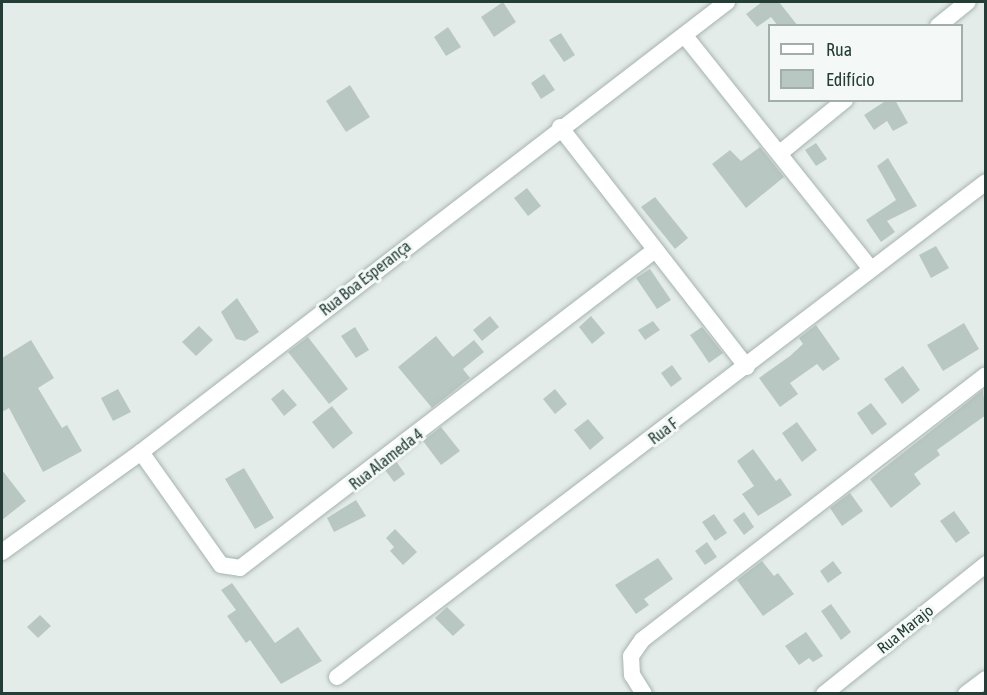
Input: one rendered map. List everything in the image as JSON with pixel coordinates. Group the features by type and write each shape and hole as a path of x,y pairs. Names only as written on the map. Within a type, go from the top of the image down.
{"street":[{"path":"940,24 968,2"},
{"name":"Rua Boa Esperança","path":"2,552 141,452 560,127 685,36 720,3"},
{"path":"685,36 872,270"},
{"path":"780,153 843,102"},
{"path":"560,127 747,367"},
{"name":"Rua F","path":"337,677 747,367 986,182"},
{"name":"Rua Alameda 4","path":"141,452 221,565 240,568 655,250"},
{"path":"645,693 632,675 631,656 642,640 986,375"},
{"name":"Rua Marajo","path":"824,693 986,564"},
{"path":"966,693 986,679"}],"building":[{"path":"503,2 516,22 494,37 481,17"},
{"path":"762,2 779,2 796,24 776,24 771,17 757,27 746,14"},
{"path":"448,27 461,47 446,56 434,37"},
{"path":"561,33 575,55 564,62 549,40"},
{"path":"544,74 555,90 541,99 531,83"},
{"path":"350,85 370,117 346,132 326,101"},
{"path":"884,102 896,102 908,123 893,131 887,121 874,130 864,115"},
{"path":"816,143 827,159 816,166 805,150"},
{"path":"760,147 784,177 746,208 712,164 730,150 741,161"},
{"path":"888,158 917,206 887,221 895,232 881,242 866,220 896,200 877,166"},
{"path":"527,188 541,206 528,216 514,198"},
{"path":"655,197 688,238 675,249 641,207"},
{"path":"936,246 949,268 931,278 919,255"},
{"path":"650,269 671,300 657,309 636,278"},
{"path":"237,298 259,332 245,341 236,339 221,312"},
{"path":"490,316 499,327 482,341 473,330"},
{"path":"591,316 605,333 592,344 579,327"},
{"path":"653,321 660,330 645,340 638,330"},
{"path":"964,323 979,349 943,371 927,345"},
{"path":"816,325 840,359 823,371 817,364 790,383 798,394 780,407 759,378 803,344 799,338"},
{"path":"199,326 213,340 196,356 182,342"},
{"path":"355,327 369,350 356,358 341,336"},
{"path":"702,327 723,353 709,363 690,335"},
{"path":"436,336 453,357 474,340 484,352 463,369 470,378 432,408 398,367"},
{"path":"308,337 348,389 329,404 288,352"},
{"path":"31,340 54,378 38,388 62,428 67,425 82,451 43,472 9,408 2,412 2,358"},
{"path":"672,365 682,379 671,387 661,373"},
{"path":"903,366 920,390 902,404 884,379"},
{"path":"118,389 131,412 113,421 101,398"},
{"path":"283,389 297,405 284,416 271,399"},
{"path":"555,389 567,404 555,414 543,399"},
{"path":"983,390 986,415 937,450 940,455 914,474 921,484 891,508 870,479"},
{"path":"871,403 887,424 872,435 857,413"},
{"path":"332,406 353,433 333,449 312,422"},
{"path":"588,419 604,438 590,450 574,430"},
{"path":"797,422 817,450 802,462 782,433"},
{"path":"441,427 460,451 441,465 423,441"},
{"path":"753,449 776,481 780,478 792,495 758,516 742,494 754,486 737,461"},
{"path":"396,461 405,474 394,482 385,470"},
{"path":"244,468 274,518 255,529 225,479"},
{"path":"2,470 26,501 2,520"},
{"path":"850,493 863,511 842,526 830,508"},
{"path":"356,500 366,516 334,532 327,518"},
{"path":"954,511 970,533 956,543 940,521"},
{"path":"744,512 754,527 744,535 733,520"},
{"path":"714,514 727,533 715,541 702,522"},
{"path":"395,529 417,552 403,565 390,551 394,547 386,538"},
{"path":"707,542 717,557 705,565 695,551"},
{"path":"658,558 673,579 644,599 649,605 636,614 615,585"},
{"path":"762,561 774,576 778,573 794,594 763,616 737,580"},
{"path":"833,561 842,573 828,583 820,571"},
{"path":"232,583 275,643 298,627 322,661 281,684 250,640 246,643 227,616 236,610 221,590"},
{"path":"831,604 851,632 841,640 821,611"},
{"path":"447,607 465,625 453,636 435,618"},
{"path":"40,615 51,626 38,638 27,627"},
{"path":"806,632 823,656 813,662 809,658 799,665 785,646"}]}
